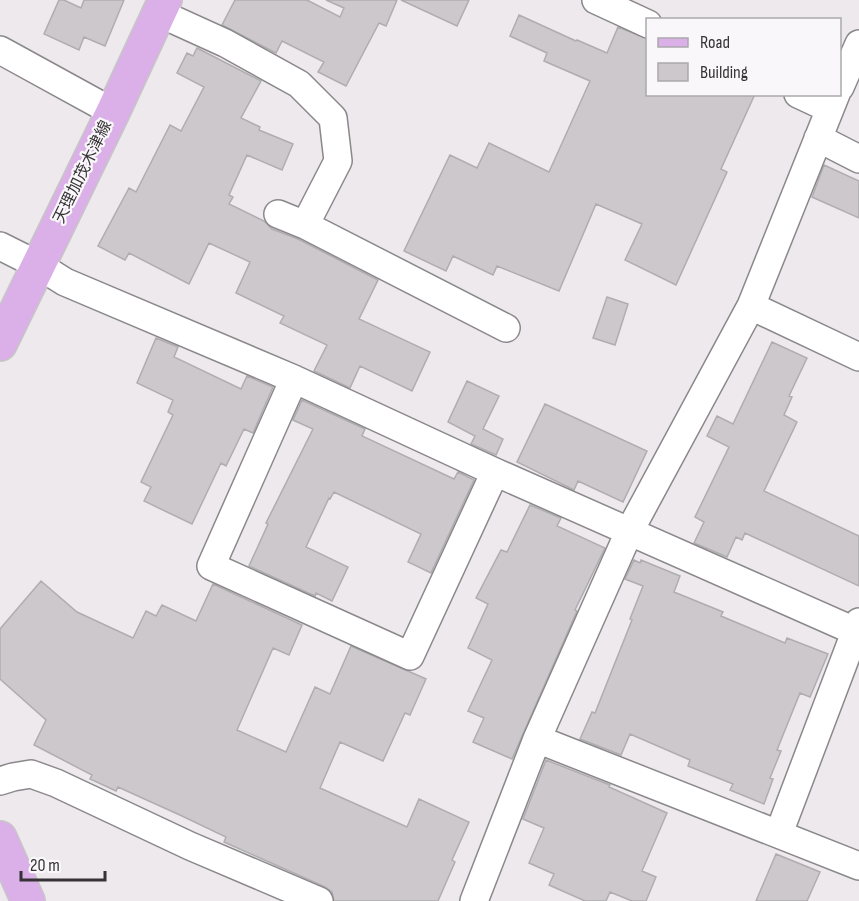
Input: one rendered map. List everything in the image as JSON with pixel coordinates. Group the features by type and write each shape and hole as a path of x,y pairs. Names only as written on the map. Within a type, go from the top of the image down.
{"main road":[{"name":"天理加茂木津線","path":"0,344 162,7"},
{"path":"0,838 28,901"}],"street":[{"path":"596,0 640,14"},
{"path":"162,7 299,84 333,118 338,160 305,225"},
{"path":"841,84 859,44"},
{"path":"0,50 113,112"},
{"path":"474,901 537,739 628,532 751,306 835,97"},
{"path":"818,138 859,159"},
{"path":"278,214 305,225 506,328"},
{"path":"0,246 65,282 294,379 628,532 858,629 779,833"},
{"path":"751,306 859,357"},
{"path":"294,379 211,566 410,656 495,472"},
{"path":"537,739 859,866"},
{"path":"0,782 31,774 56,783 190,846 319,901"}],"building":[{"path":"59,0 81,8 84,0 124,0 105,46 84,37 79,50 44,34"},
{"path":"235,0 307,0 340,17 344,8 326,0 397,0 386,26 379,23 346,86 318,72 324,62 282,41 276,53 222,25"},
{"path":"401,0 469,0 457,26"},
{"path":"519,15 607,53 618,27 646,38 646,96 754,96 721,169 727,172 676,285 625,260 642,224 596,204 559,291 497,266 493,275 453,256 446,271 404,251 450,155 477,168 489,143 549,172 590,81 544,61 547,53 510,36"},
{"path":"197,48 261,81 241,118 260,127 259,130 293,144 282,170 247,155 229,195 233,197 229,204 264,221 272,229 298,239 378,280 359,319 430,352 412,391 360,366 350,388 314,371 327,345 280,323 284,316 236,293 250,262 209,243 189,284 129,253 125,260 98,246 129,188 136,192 170,125 181,131 204,87 177,73 187,53 193,56"},
{"path":"824,165 859,181 859,218 812,197"},
{"path":"607,297 628,304 615,345 593,338"},
{"path":"156,338 178,347 174,357 241,389 247,376 273,387 253,433 244,429 226,466 221,463 192,524 144,501 151,487 141,482 173,415 168,412 173,400 137,383"},
{"path":"772,342 807,358 789,396 792,397 784,415 797,422 764,491 859,536 859,586 745,533 742,540 736,537 727,557 694,543 704,522 695,517 729,447 707,436 717,416 733,424"},
{"path":"467,381 499,396 483,429 503,439 496,455 471,444 475,436 448,422"},
{"path":"302,400 365,429 362,436 454,479 458,472 474,480 431,573 408,562 421,534 334,492 306,547 348,567 332,601 316,593 315,596 249,566 268,524 266,523 313,429 293,420"},
{"path":"545,404 647,451 623,502 578,481 574,490 517,462"},
{"path":"530,505 561,518 557,526 605,548 575,610 577,611 512,759 473,742 484,718 468,711 492,660 468,648 488,604 476,598 501,550 507,552"},
{"path":"634,560 640,563 641,560 680,576 674,592 723,612 721,616 785,643 787,638 828,654 810,697 800,693 777,750 781,751 770,778 773,779 764,804 730,790 733,784 688,766 690,760 630,734 621,755 580,739 592,712 595,713 643,586 625,579"},
{"path":"41,581 77,612 133,638 146,611 156,616 162,605 196,621 213,584 302,625 289,655 273,648 237,730 286,752 315,687 330,694 351,646 426,679 410,715 405,713 383,761 340,742 320,788 407,827 419,799 469,822 452,860 455,862 438,901 334,901 332,892 325,887 224,842 226,837 182,816 118,787 116,791 90,779 92,775 34,745 46,720 0,679 0,629"},
{"path":"546,760 610,785 609,787 667,813 642,871 656,877 646,901 632,901 610,892 606,901 585,901 549,885 554,874 529,863 544,828 523,819"},
{"path":"776,854 820,872 807,901 756,901"}]}
